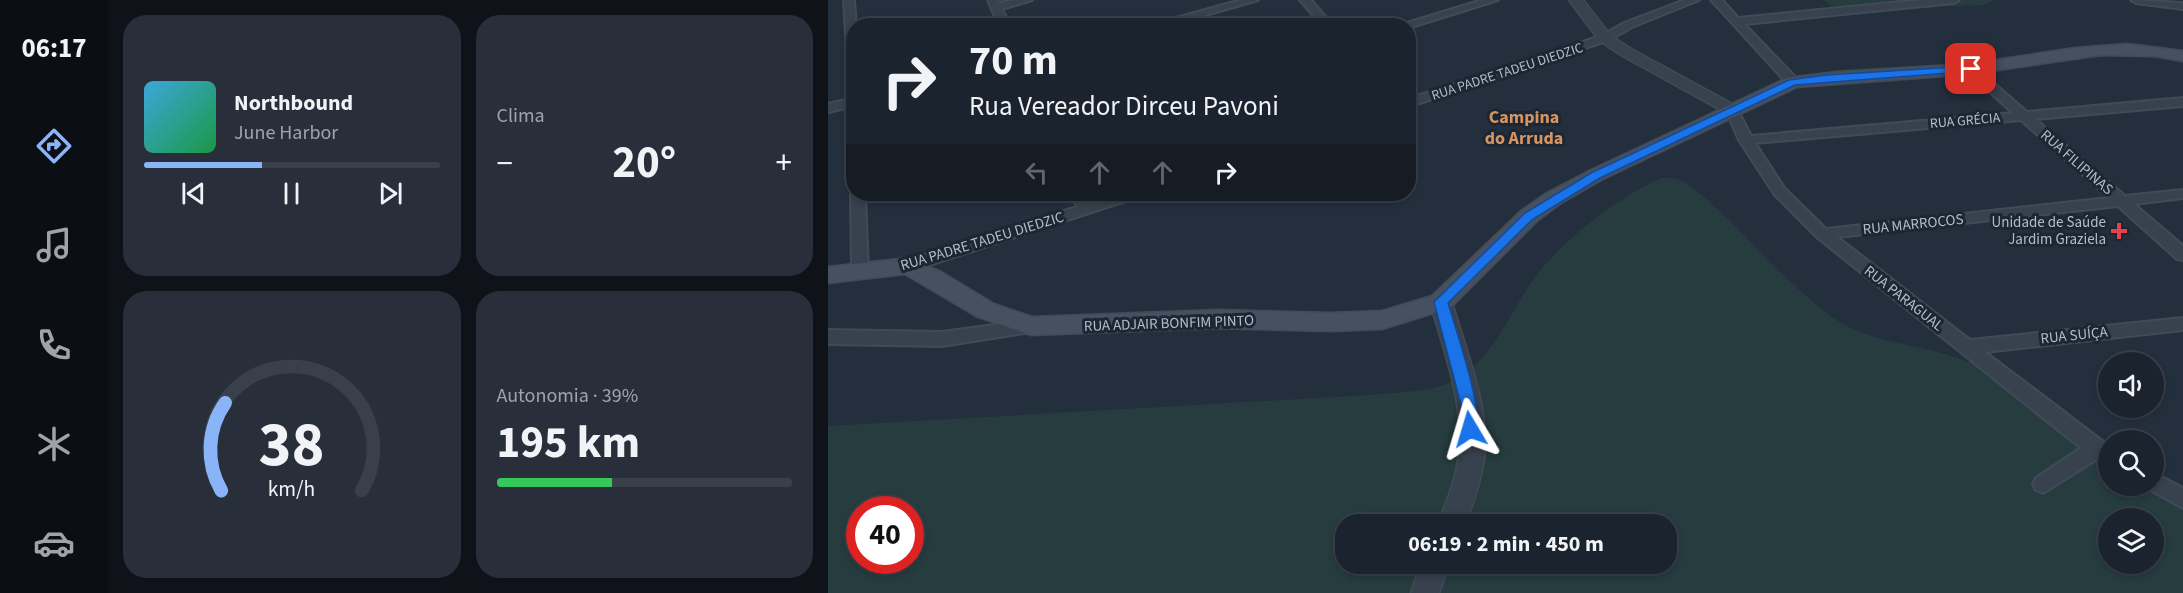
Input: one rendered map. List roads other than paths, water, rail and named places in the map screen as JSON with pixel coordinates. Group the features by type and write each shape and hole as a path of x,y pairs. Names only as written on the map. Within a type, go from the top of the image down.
{"main road":[{"path":"1441,302 1529,216 1554,198 1596,175 1793,82 1971,69 2097,49 2129,49 2183,56"},
{"name":"RUA ADJAIR BONFIM PINTO","path":"908,266 933,278 985,310 1031,326 1218,319 1331,322 1382,320 1441,302"},
{"name":"RUA PADRE TADEU DIEDZIC","path":"828,275 908,266"}],"street":[{"path":"849,0 850,18"},
{"path":"1002,18 995,3 1026,0"},
{"path":"1183,18 1253,0"},
{"path":"1305,0 1321,18"},
{"path":"1416,22 1493,0"},
{"path":"1576,0 1605,38 1626,52 1732,110"},
{"name":"RUA PADRE TADEU DIEDZIC","path":"1416,100 1605,38 1628,25 1694,0"},
{"path":"1716,0 1793,82"},
{"path":"1821,0 1832,12"},
{"path":"1737,21 1954,0"},
{"path":"2136,0 2183,6"},
{"name":"RUA FILIPINAS","path":"1971,69 2183,255"},
{"name":"RUA GRÉCIA","path":"1746,140 2183,102"},
{"path":"828,108 846,104"},
{"name":"RUA PARAGUAL","path":"1732,110 1746,140 1780,192 1822,234 2098,449"},
{"name":"RUA MARROCOS","path":"1822,234 2183,194"},
{"path":"858,201 860,270"},
{"path":"1082,201 1085,209"},
{"name":"RUA PADRE TADEU DIEDZIC","path":"908,266 1111,201"},
{"path":"1441,302 1468,405 1472,452 1462,497 1455,514"},
{"name":"RUA SUÍÇA","path":"1966,347 2183,324"},
{"path":"828,337 942,339 1031,326"},
{"path":"2043,483 2098,456"},
{"path":"2164,488 2183,499"},
{"path":"1425,593 1432,574"}],"place":[{"name":"Unidade de Saúde Jardim Graziela","path":"2119,231"}],"district":[{"name":"Campina do Arruda","path":"1524,127"}]}
